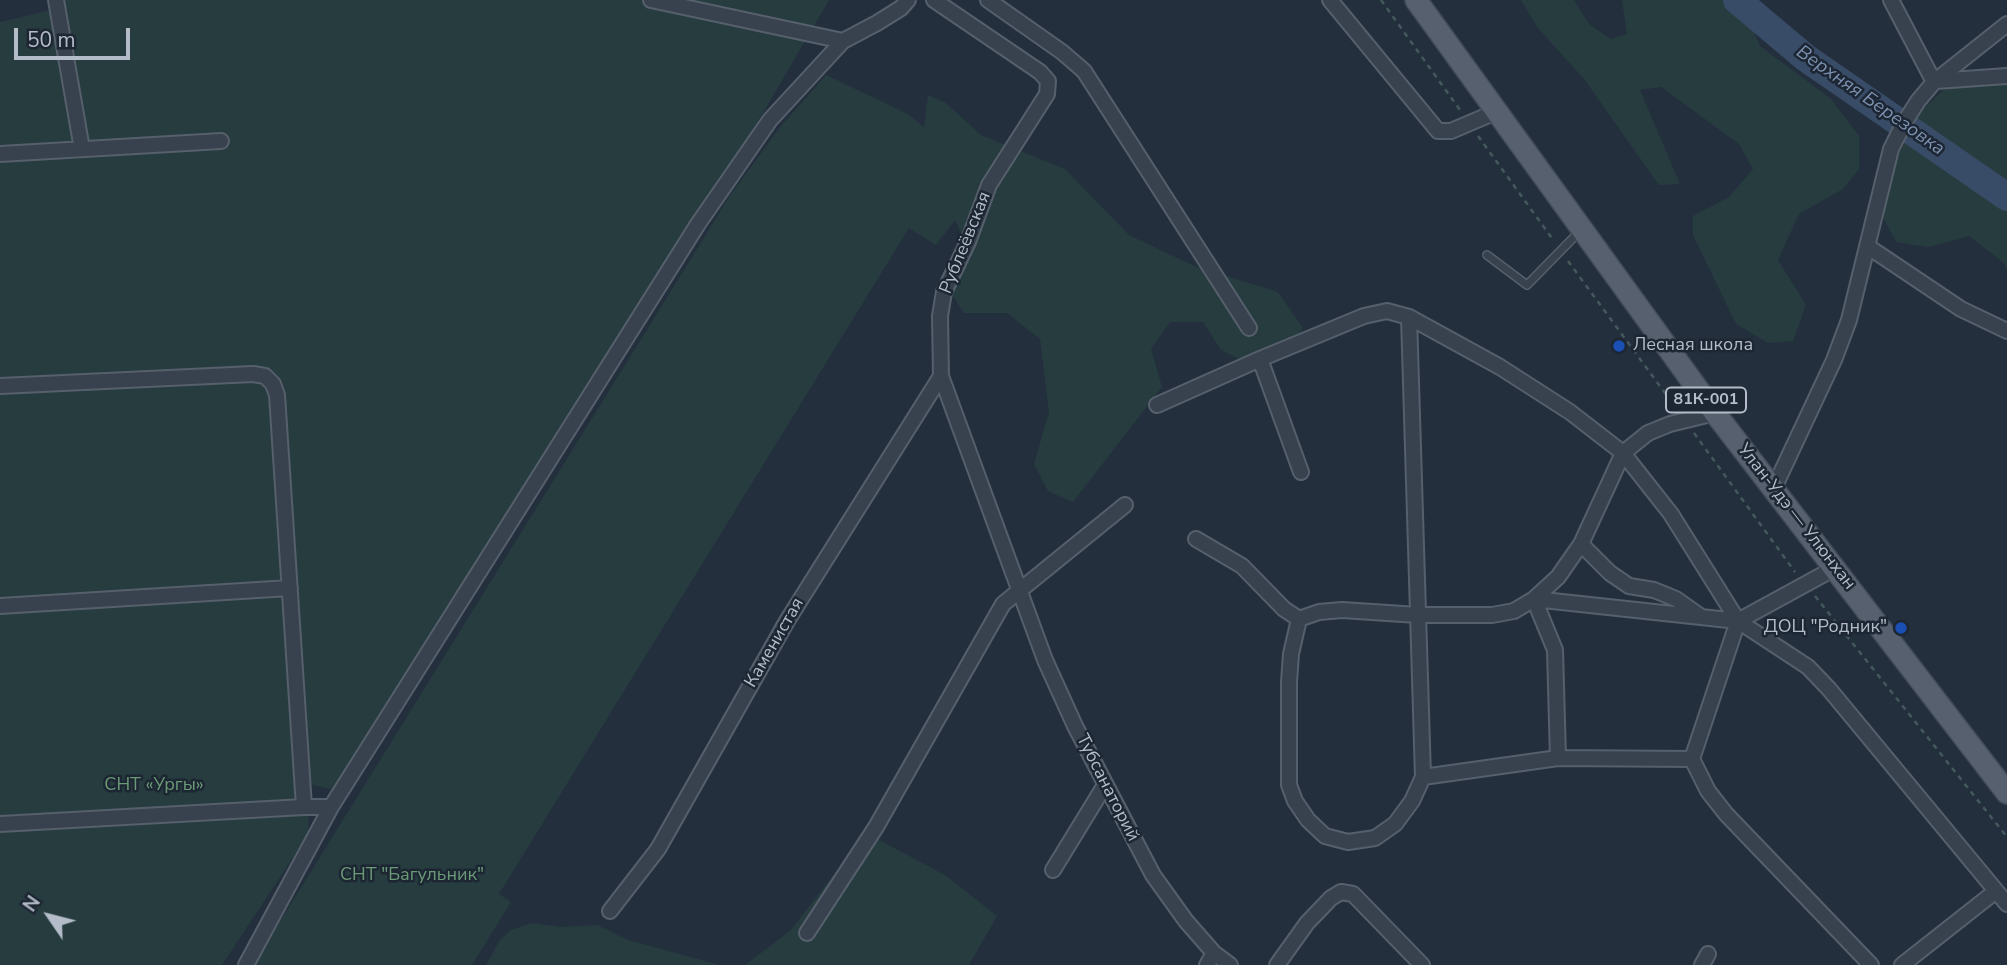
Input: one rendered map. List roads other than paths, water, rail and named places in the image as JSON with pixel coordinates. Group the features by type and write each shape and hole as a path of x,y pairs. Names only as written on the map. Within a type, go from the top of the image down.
{"main road":[{"name":"Улан-Удэ — Улюнхан","path":"1416,0 1715,413 2005,785"}],"street":[{"path":"56,0 82,149"},
{"path":"651,0 843,41"},
{"path":"246,965 331,807 698,224 770,120 843,41 901,8 908,0"},
{"name":"Рублеёвская","path":"934,0 1040,72 1048,81 1047,94 989,185 968,243 944,292 940,316 941,376 1020,589"},
{"path":"988,0 1062,51 1084,71 1249,328"},
{"path":"1330,0 1438,131 1451,131 1497,111"},
{"path":"1891,0 1934,82"},
{"path":"1774,488 1834,360 1849,320 1891,149 1903,123 1917,101 1934,82 2007,24"},
{"path":"1934,82 2007,76"},
{"path":"0,154 221,141"},
{"path":"1867,246 1961,309 2007,331"},
{"path":"1157,405 1364,316 1387,311 1409,317 1500,367 1539,391 1623,453 1671,513 1738,621 1808,667 2007,904"},
{"path":"1299,619 1291,654 1289,682 1289,785 1295,801 1308,820 1325,836 1348,842 1375,838 1395,824 1412,801 1423,777 1409,317"},
{"path":"1260,359 1301,472"},
{"path":"0,386 253,374 265,376 274,384 277,395 304,807"},
{"name":"Каменистая","path":"610,911 659,849 787,621 941,376"},
{"path":"1299,619 1319,612 1342,610 1418,615 1492,615 1514,611 1534,599 1558,577 1581,544 1623,453 1648,433 1670,424 1715,413"},
{"path":"807,933 876,827 1003,604 1125,505"},
{"path":"1196,539 1242,566 1284,609 1299,619"},
{"path":"1581,544 1610,573 1629,586 1654,590 1676,599 1701,617"},
{"path":"1534,599 1738,621 1835,568"},
{"path":"0,606 290,588"},
{"name":"Тубсанаторий","path":"1020,589 1045,660 1105,785 1153,875 1210,959 1230,965"},
{"path":"1534,599 1555,650 1558,758"},
{"path":"1738,621 1692,759 1708,792 1726,814 1871,965"},
{"path":"1423,777 1558,758 1692,759"},
{"path":"1053,870 1105,785"},
{"path":"0,824 331,807"},
{"path":"1902,965 1996,891"},
{"path":"1277,965 1307,923 1340,892 1353,894 1422,965"}],"lane":[{"path":"1487,255 1527,285 1582,229"}],"waterway":[{"name":"Верхняя Березовка","path":"1737,0 1806,58 2007,197"}],"place":[{"name":"Лесная школа","path":"1619,346"},
{"name":"ДОЦ \"Родник\"","path":"1901,628"}],"park label":[{"name":"СНТ «Ургы»","path":"154,786"},
{"name":"СНТ \"Багульник\"","path":"412,876"}]}
